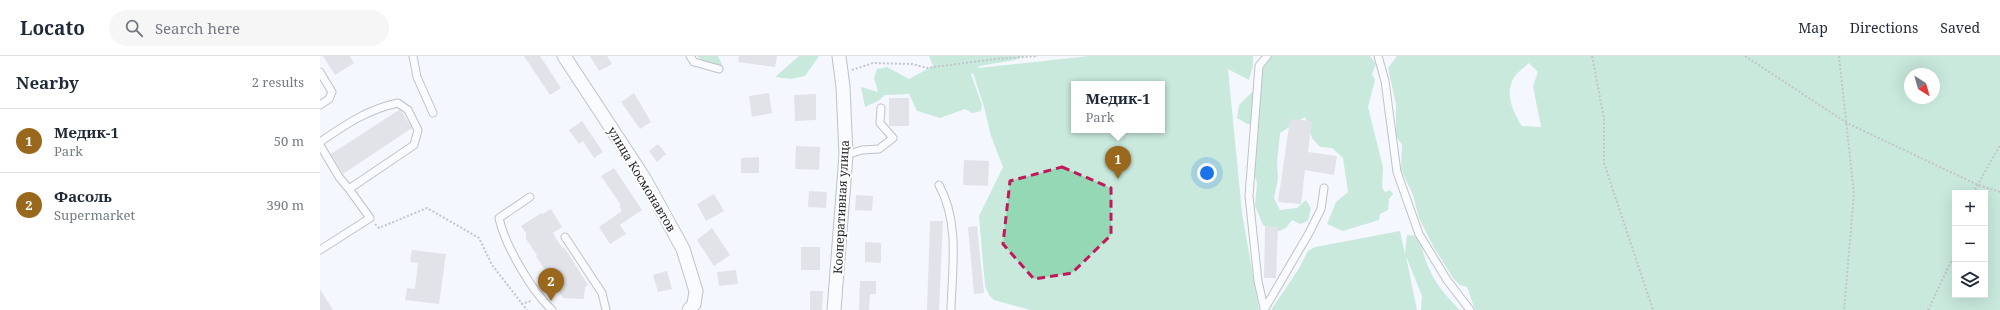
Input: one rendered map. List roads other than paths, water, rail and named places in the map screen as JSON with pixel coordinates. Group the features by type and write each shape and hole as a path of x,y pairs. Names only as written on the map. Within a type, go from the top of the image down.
{"street":[{"name":"улица Космонавтов","path":"564,56 644,178 683,249 696,291 692,307"},
{"name":"Кооперативная улица","path":"834,310 846,156 839,56"}],"lane":[{"path":"413,56 417,77 433,114"},
{"path":"690,56 694,62 720,69"},
{"path":"1264,309 1258,281 1249,196 1259,66 1267,56"},
{"path":"1378,56 1385,81 1397,172 1417,228 1447,280 1470,310"},
{"path":"320,72 332,92 329,99 320,105"},
{"path":"320,250 370,218 339,177 320,144 354,119 380,107 398,103 408,110 418,130 414,145 349,189"},
{"path":"846,156 862,150 879,149 893,138 880,123 881,108"},
{"path":"939,185 944,195 954,234 951,310"},
{"path":"1264,309 1309,233 1321,209 1324,188"},
{"path":"530,198 499,218 503,235 541,299 552,310"},
{"path":"565,237 602,293 606,310"}],"place":[{"name":"Медик-1","path":"1118,179"},
{"name":"Фасоль","path":"551,301"}]}
